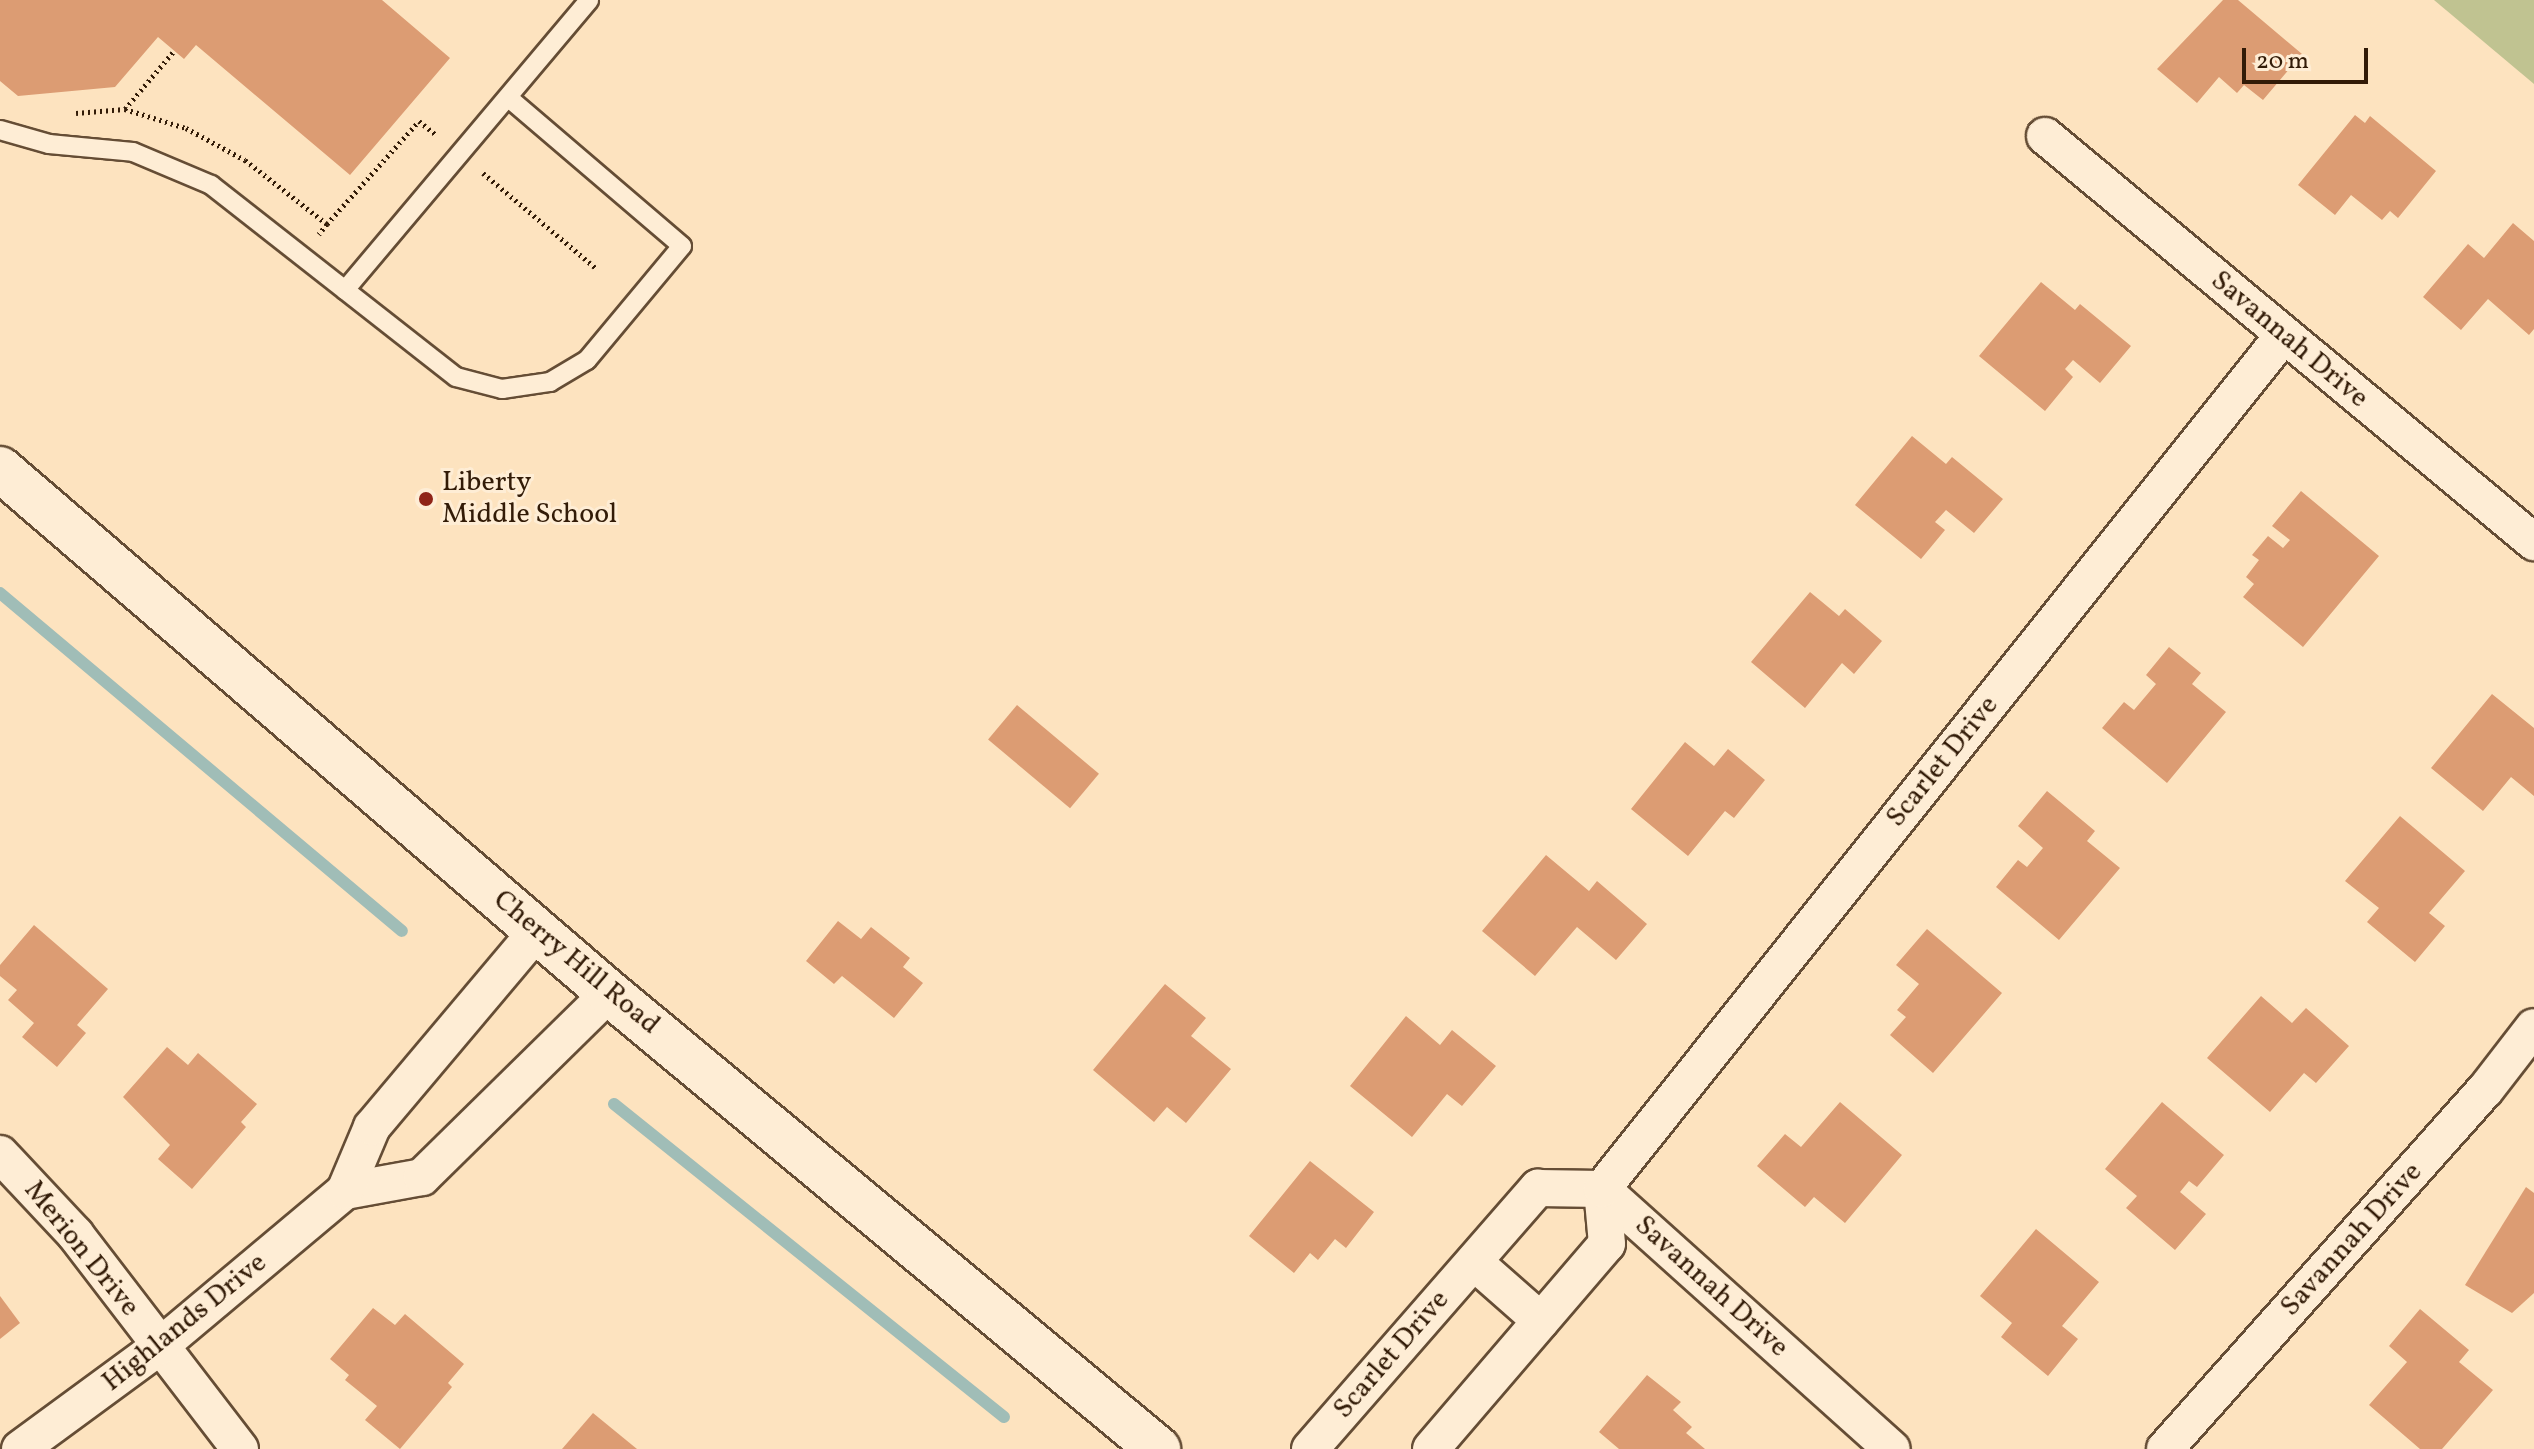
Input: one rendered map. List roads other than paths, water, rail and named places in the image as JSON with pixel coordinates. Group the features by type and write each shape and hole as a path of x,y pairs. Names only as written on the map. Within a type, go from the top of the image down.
{"main road":[{"name":"Cherry Hill Road","path":"0,469 609,993 1158,1449"}],"street":[{"name":"Savannah Drive","path":"2045,136 2534,542"},
{"name":"Scarlet Drive","path":"1310,1449 1538,1188 1602,1189 2283,336"},
{"name":"Highlands Drive","path":"20,1449 159,1347 345,1191 372,1127 537,931"},
{"name":"Highlands Drive","path":"345,1191 422,1177 609,993"},
{"name":"Savannah Drive","path":"2165,1449 2476,1101 2534,1027"},
{"name":"Merion Drive","path":"0,1154 75,1234 240,1449"},
{"name":"Savannah Drive","path":"1602,1189 1892,1449"},
{"path":"1431,1449 1607,1244 1602,1189"},
{"path":"1474,1262 1541,1321"}],"lane":[{"path":"345,290 457,151 509,98 589,0"},
{"path":"0,130 49,144 133,152 211,185 456,377 502,389 550,382 587,360 682,246 509,98"}],"waterway":[{"path":"0,593 402,931"},
{"path":"614,1104 1004,1417"}],"place":[{"name":"Liberty Middle School","path":"426,499"}]}
